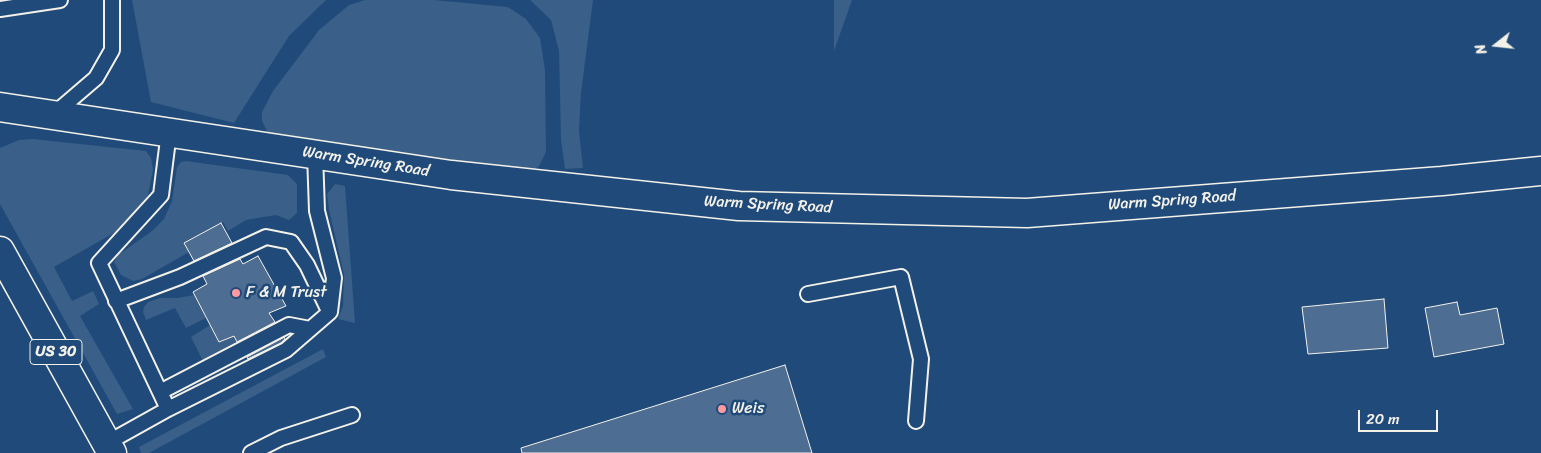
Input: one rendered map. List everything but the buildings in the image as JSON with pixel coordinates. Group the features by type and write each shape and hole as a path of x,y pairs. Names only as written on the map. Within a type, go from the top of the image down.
{"main road":[{"name":"Warm Spring Road","path":"0,107 451,175 739,206 1018,213 1432,182 1541,171"},
{"name":"US 30","path":"0,251 109,448"}],"lane":[{"path":"0,9 60,0"},
{"path":"53,115 96,78 112,50 112,0"},
{"path":"168,409 99,263 161,195 169,132"},
{"path":"109,448 168,409 286,350 330,312 334,278 316,211 315,154"},
{"path":"116,300 180,277 266,238 291,242 307,265 330,312"},
{"path":"808,294 900,277 921,359 916,421"},
{"path":"160,392 289,325 310,329"},
{"path":"251,453 281,438 352,415"}],"shaded area":[{"path":"132,0 326,0 289,36 234,123 151,102"},
{"path":"365,0 434,0 508,7 526,19 540,38 545,70 546,152 539,166 532,172 268,133 262,121 262,112 273,91 319,30 349,5"},
{"path":"530,0 593,0 581,93 579,131 583,168 565,169 561,140 559,51 551,20"},
{"path":"834,0 852,0 834,51"},
{"path":"33,139 146,151 151,158 153,170 147,200 119,230 54,267 72,301 93,291 99,304 80,316 133,409 117,414 0,204 0,148 19,140"},
{"path":"186,161 288,175 297,184 297,213 289,220 276,215 246,220 228,231 223,222 184,243 189,252 142,279 133,281 121,275 114,262 118,255 152,231 164,219 172,201 177,167 181,162"},
{"path":"335,184 345,186 355,323 338,319 343,306 344,275 327,194"},
{"path":"194,295 206,318 186,328 175,308 146,320 143,312 148,302 160,298 178,298"},
{"path":"210,325 234,336 236,344 204,363 191,337"},
{"path":"323,349 326,357 149,453 141,453 139,447"}],"place":[{"name":"F & M Trust","path":"236,293"},
{"name":"Weis","path":"722,409"}]}
